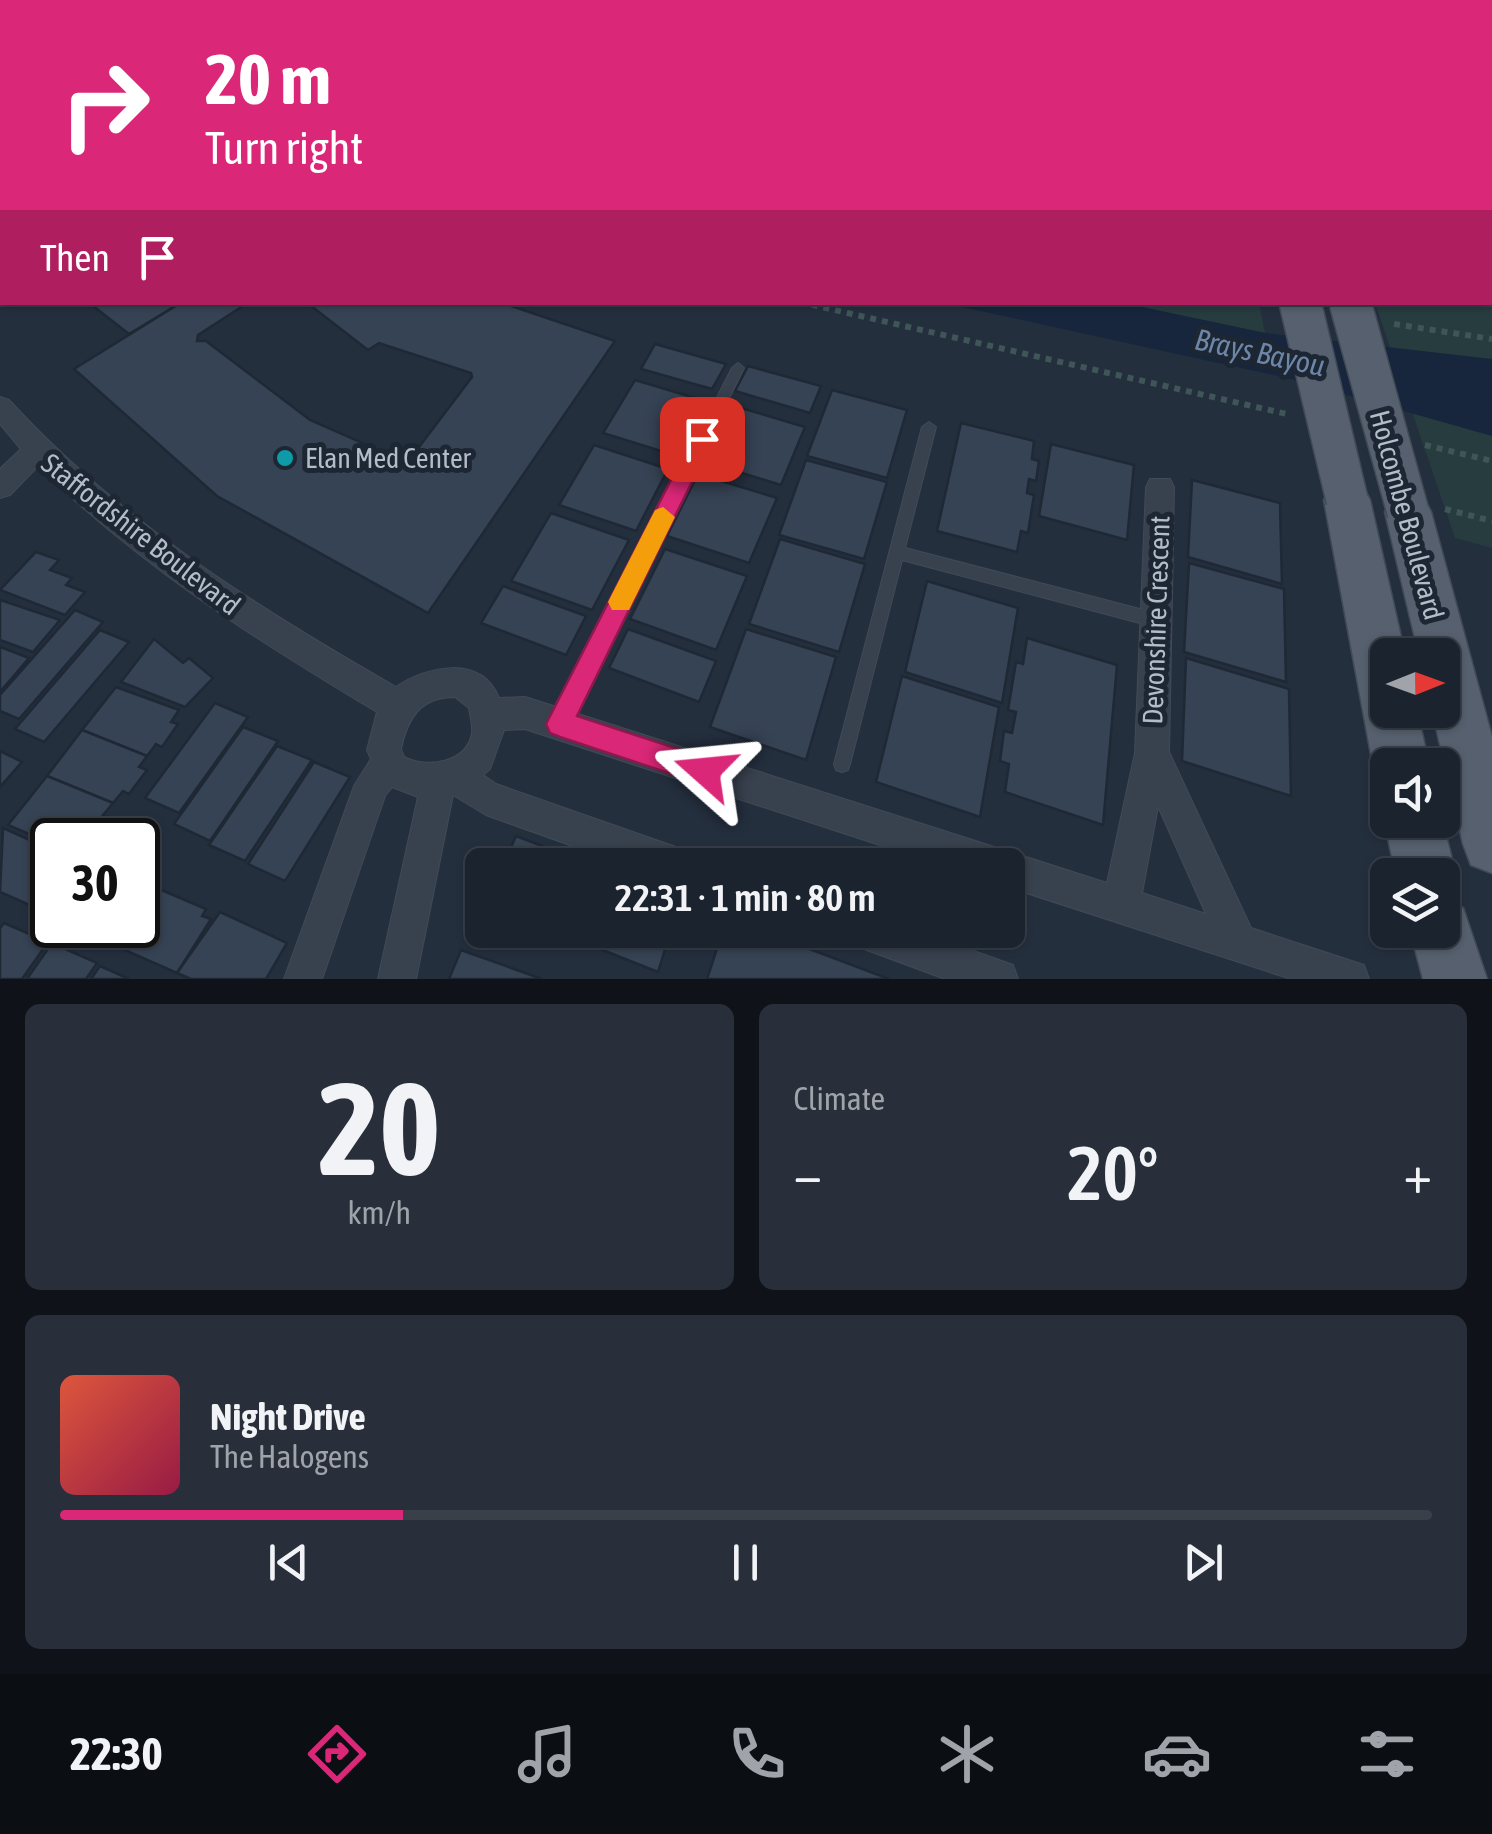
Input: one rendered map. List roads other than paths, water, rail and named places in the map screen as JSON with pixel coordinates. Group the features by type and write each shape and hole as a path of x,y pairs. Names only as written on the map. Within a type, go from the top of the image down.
{"main road":[{"name":"Holcombe Boulevard","path":"1301,305 1376,638"},
{"name":"Holcombe Boulevard","path":"1351,305 1424,510 1490,833"},
{"path":"1446,948 1454,979"}],"street":[{"name":"Staffordshire Boulevard","path":"0,408 36,452 230,608 398,706"},
{"path":"0,487 36,452"},
{"name":"Devonshire Crescent","path":"1121,905 1152,754 1160,487"},
{"path":"397,979 447,780 484,748 489,714 484,700 460,682 427,685 398,706 385,735 389,764 409,781 447,780 486,798 629,848"},
{"path":"489,714 525,713 943,848"},
{"name":"Devonshire Crescent","path":"1152,754 1239,944"},
{"path":"303,979 371,786 389,764"},
{"path":"1025,874 1350,979"},
{"path":"912,948 999,979"}],"lane":[{"path":"560,724 738,368"},
{"path":"842,764 929,426"},
{"path":"897,552 1156,620"}],"water":[{"name":"Brays Bayou","path":"953,305 1132,305 1265,333 1492,359 1492,436 1287,378"}],"place":[{"name":"Elan Med Center","path":"285,458"}]}
